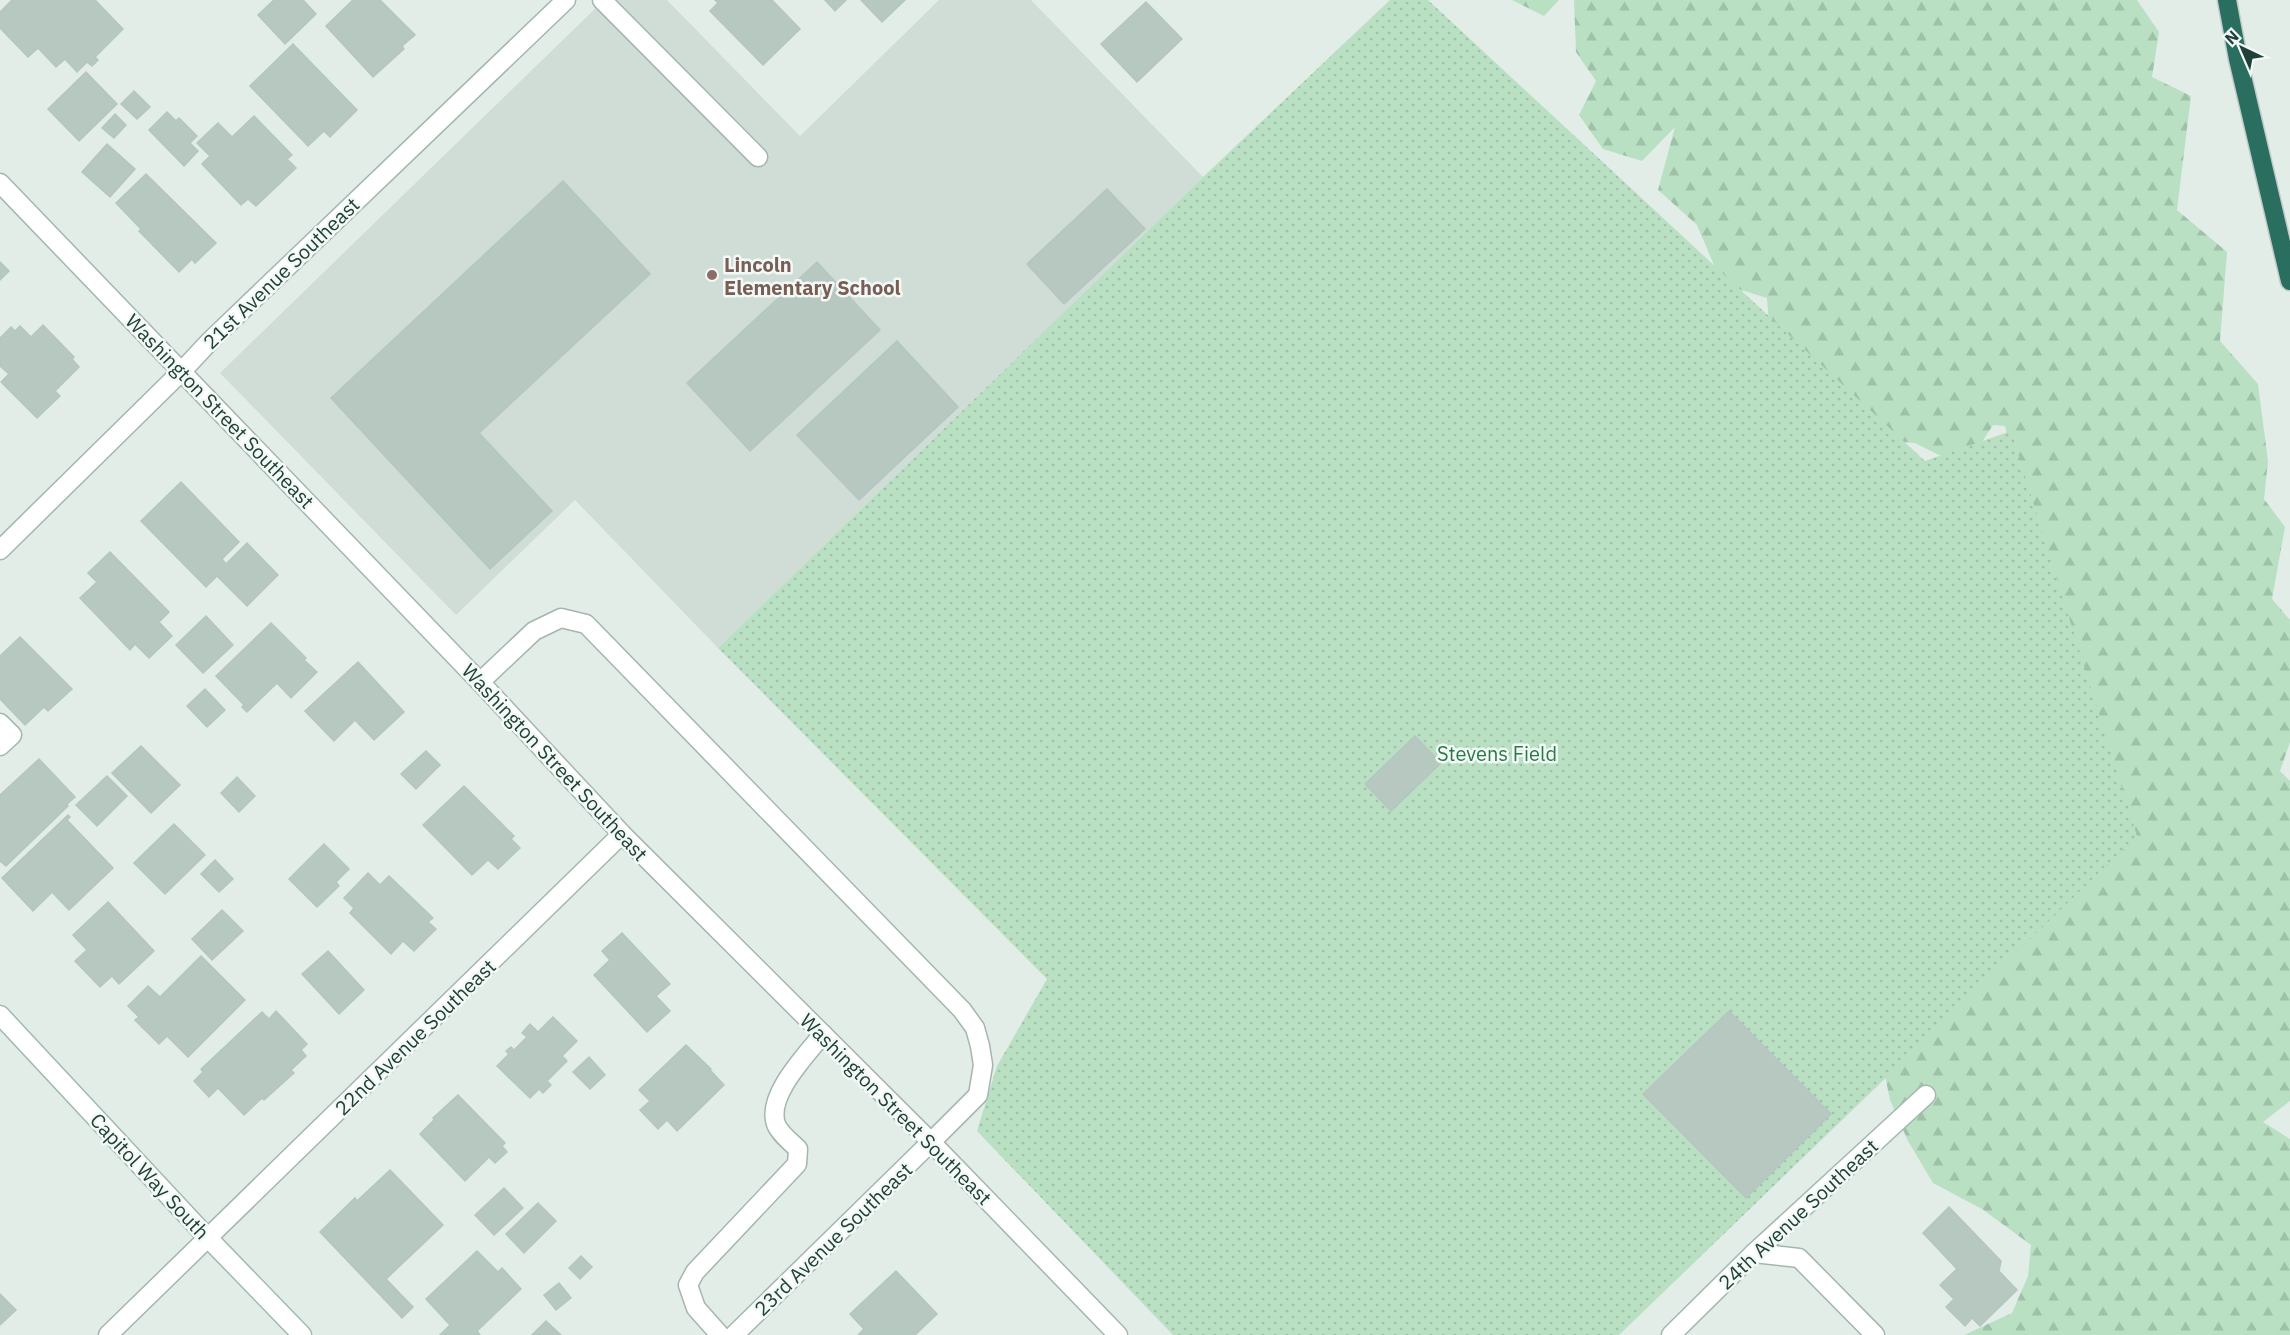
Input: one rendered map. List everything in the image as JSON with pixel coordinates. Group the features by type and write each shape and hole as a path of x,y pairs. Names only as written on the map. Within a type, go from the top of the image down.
{"highway":[{"path":"2227,0 2238,59 2290,282"}],"street":[{"name":"21st Avenue Southeast","path":"0,550 211,340 566,0"},
{"path":"602,0 758,157"},
{"name":"Washington Street Southeast","path":"0,183 480,682 622,834 931,1142 1118,1335"},
{"name":"23rd Avenue Southeast","path":"480,682 534,631 561,618 586,624 962,1010 975,1028 983,1065 978,1095 734,1335"},
{"name":"22nd Avenue Southeast","path":"108,1335 622,834"},
{"name":"Capitol Way South","path":"0,1015 302,1335"},
{"path":"720,1335 696,1308 688,1285 695,1272 797,1164 798,1149 776,1125 775,1104 791,1075 823,1034"},
{"name":"24th Avenue Southeast","path":"1671,1335 1754,1253 1926,1095"},
{"path":"1754,1253 1799,1258 1875,1335"}],"shaded area":[{"name":"Lincoln Elementary School","path":"604,0 667,0 800,136 939,0 1031,0 1203,177 718,648 575,500 456,615 220,373"}],"green space":[{"name":"Stevens Field","path":"1390,0 1428,0 1925,461 2011,431 2137,836 1619,1335 1173,1335 977,1131 997,1066 1047,979 718,648 1203,177"},
{"path":"1512,0 1559,0 1544,16"},
{"path":"1574,0 2137,0 2159,32 2152,77 2191,96 2177,210 2227,252 2220,341 2258,384 2268,461 2264,499 2285,527 2272,599 2290,620 2290,742 2280,771 2290,781 2290,1101 2263,1122 2290,1139 2290,1335 1964,1335 2012,1313 2028,1276 2031,1245 1982,1209 1933,1183 1908,1141 1890,1100 1883,1066 2020,490 2005,426 1993,425 1965,468 1915,443 1869,439 1770,339 1767,298 1722,284 1697,225 1658,190 1675,127 1642,161 1603,149 1579,115 1596,81 1576,52"}],"building":[{"path":"12,0 95,0 123,29 95,57 98,60 92,66 87,62 77,72 65,59 56,67 38,48 28,57 0,28 0,12"},
{"path":"274,0 303,0 316,14 285,44 258,15"},
{"path":"353,0 380,0 415,35 402,46 404,49 373,77 326,26"},
{"path":"715,0 772,0 800,29 763,65 710,11 718,3"},
{"path":"825,0 846,0 835,11"},
{"path":"861,0 905,0 882,22"},
{"path":"1146,2 1182,39 1137,82 1101,44"},
{"path":"293,44 357,110 330,137 324,131 308,146 250,86"},
{"path":"86,72 117,104 79,141 48,109"},
{"path":"134,91 150,107 137,119 121,104"},
{"path":"167,112 176,121 179,118 197,136 190,143 198,151 184,166 149,130"},
{"path":"115,114 126,125 114,138 102,128"},
{"path":"254,116 292,155 287,159 296,168 256,206 248,199 241,205 202,164 210,156 197,143 218,123 232,137"},
{"path":"107,144 135,169 110,197 82,172"},
{"path":"146,174 216,243 195,263 192,259 179,272 139,231 141,229 116,203"},
{"path":"563,181 650,274 479,433 552,511 490,569 331,398"},
{"path":"1107,189 1145,229 1064,304 1027,264"},
{"path":"0,262 9,271 0,280"},
{"path":"817,262 880,330 750,451 687,383"},
{"path":"43,325 74,357 72,359 79,367 55,391 60,396 37,418 1,382 9,374 0,366 0,338 11,327 15,331 20,326 31,337"},
{"path":"897,341 958,407 859,500 797,435"},
{"path":"181,482 239,542 222,559 226,564 247,543 278,575 247,606 217,576 206,587 141,521"},
{"path":"110,552 169,612 159,622 172,636 149,658 135,644 130,650 80,598 97,582 88,573"},
{"path":"206,616 233,645 203,673 176,645"},
{"path":"271,623 317,672 291,698 277,683 247,712 242,707 244,705 216,676"},
{"path":"20,637 72,689 48,711 44,707 25,725 0,699 0,656"},
{"path":"358,662 404,712 374,740 355,720 334,741 305,711"},
{"path":"205,689 225,710 207,727 187,706"},
{"path":"1415,736 1441,763 1391,811 1365,784"},
{"path":"141,746 180,785 151,813 112,773"},
{"path":"426,751 440,765 416,789 401,774"},
{"path":"39,759 75,797 6,866 0,861 0,795"},
{"path":"107,776 127,796 97,826 76,805"},
{"path":"237,777 255,796 239,812 221,793"},
{"path":"464,786 514,836 511,839 520,848 498,869 488,860 472,875 423,825"},
{"path":"68,815 70,817 67,820 113,868 69,910 52,892 33,911 2,878"},
{"path":"174,824 205,855 165,894 134,863"},
{"path":"324,844 349,869 336,882 339,886 317,907 289,879"},
{"path":"215,860 233,879 219,892 201,874"},
{"path":"368,873 380,885 389,876 433,918 428,922 436,929 414,951 403,941 391,954 350,913 354,908 344,898"},
{"path":"108,902 154,951 119,984 112,976 100,987 75,961 87,950 73,935"},
{"path":"222,910 243,931 212,960 192,939"},
{"path":"622,933 670,984 656,996 670,1011 647,1032 594,975 610,960 602,951"},
{"path":"328,951 364,990 339,1014 302,974"},
{"path":"201,956 245,1000 188,1057 167,1036 159,1044 135,1020 139,1017 128,1006 148,986 160,997"},
{"path":"276,1011 307,1044 301,1050 306,1056 291,1070 294,1073 244,1115 218,1088 209,1097 194,1081 203,1072 201,1069 262,1012 269,1019"},
{"path":"1729,1011 1831,1114 1746,1198 1643,1094"},
{"path":"553,1017 577,1041 562,1056 567,1061 547,1081 551,1085 543,1093 539,1089 530,1098 497,1066 509,1054 506,1051 511,1047 514,1050 527,1037 522,1033 530,1024 538,1032"},
{"path":"686,1045 724,1085 677,1131 667,1120 658,1129 640,1110 650,1101 639,1090"},
{"path":"589,1057 605,1075 590,1089 573,1072"},
{"path":"458,1095 505,1143 502,1146 507,1152 495,1163 489,1157 465,1181 420,1134 434,1120 433,1118"},
{"path":"390,1170 443,1225 386,1279 413,1307 402,1318 320,1232 355,1198 357,1201"},
{"path":"504,1188 523,1208 494,1235 475,1215"},
{"path":"538,1203 556,1221 524,1253 506,1234"},
{"path":"1949,1207 2001,1261 1999,1271 2017,1290 1980,1326 1972,1318 1965,1326 1946,1307 1954,1299 1940,1285 1957,1269 1923,1233"},
{"path":"477,1251 498,1272 502,1268 521,1289 477,1331 480,1335 440,1335 450,1325 426,1299"},
{"path":"581,1256 592,1267 580,1279 569,1268"},
{"path":"896,1271 937,1314 915,1335 858,1335 864,1329 850,1314"},
{"path":"559,1283 571,1298 556,1310 544,1295"},
{"path":"0,1294 16,1310 0,1325"},
{"path":"546,1321 561,1335 532,1335"}],"place":[{"name":"Lincoln Elementary School","path":"712,275"}]}
